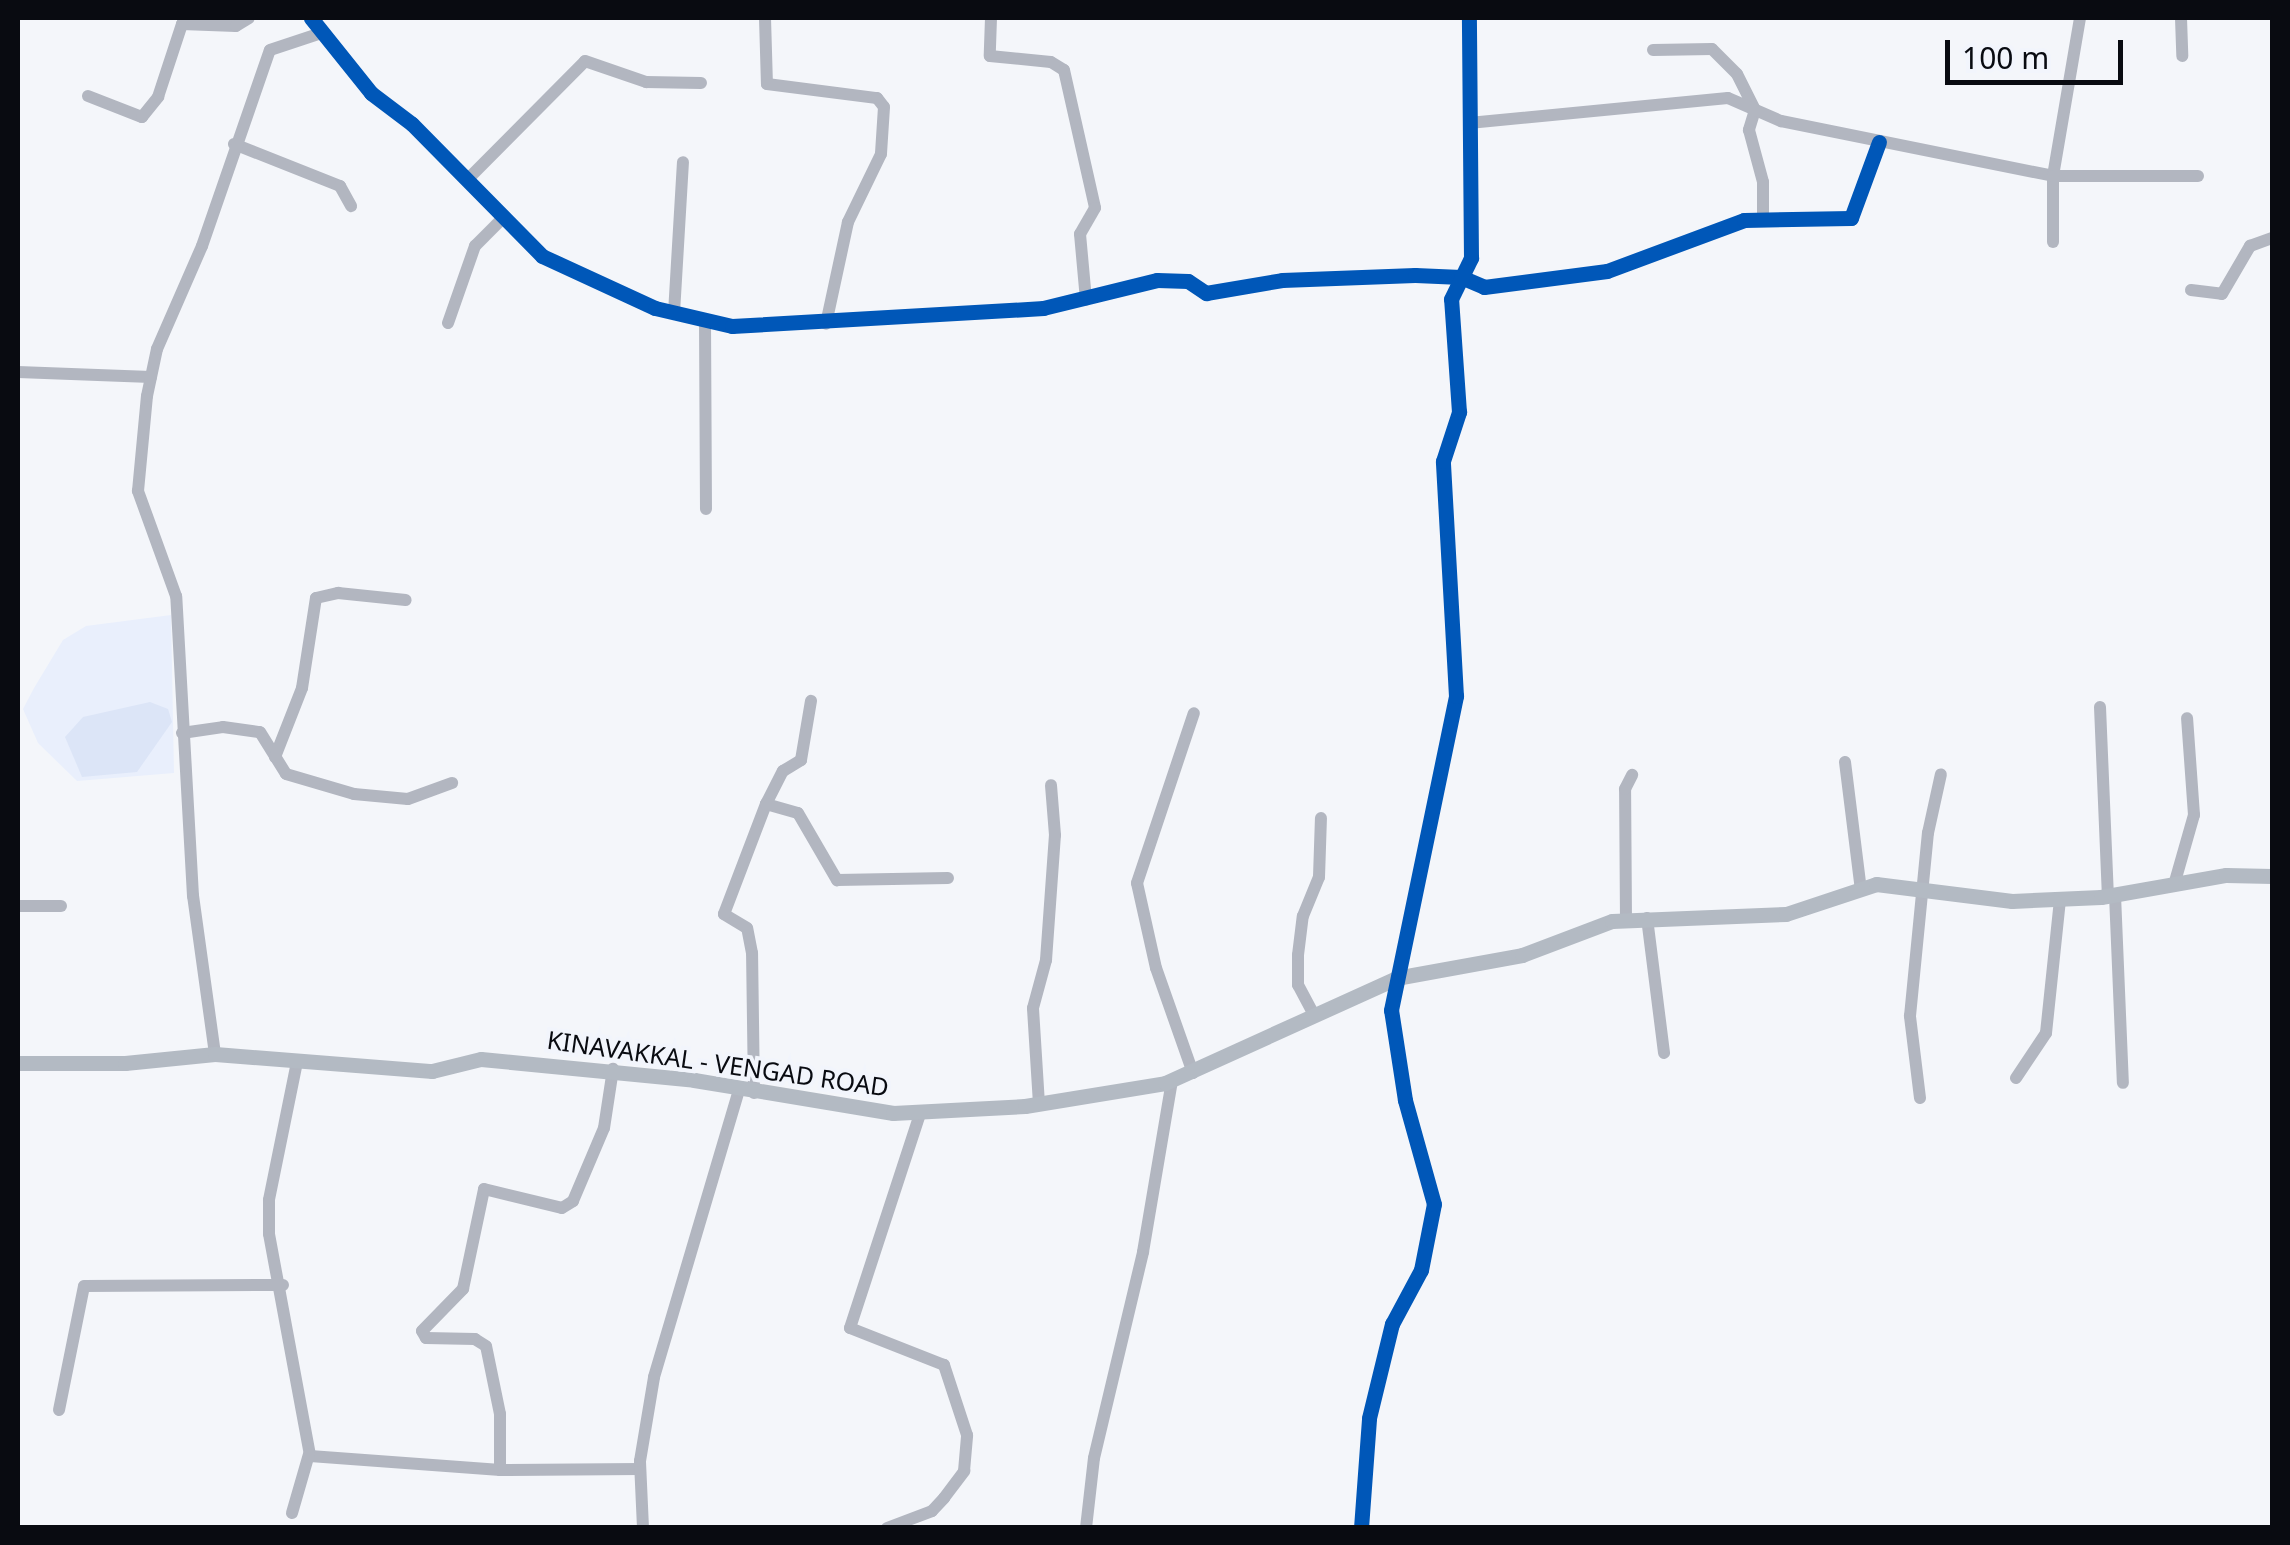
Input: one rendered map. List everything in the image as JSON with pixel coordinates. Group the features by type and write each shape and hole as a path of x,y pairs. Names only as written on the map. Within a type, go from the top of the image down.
{"main road":[{"name":"KINAVAKKAL - VENGAD ROAD","path":"18,1063 125,1064 215,1054 432,1072 481,1059 613,1069 746,1091 921,1112 1039,1104 1172,1080 1396,978 1522,955 1626,920 1786,914 1861,890 1922,885 2012,900 2060,899 2111,896 2226,874 2272,876"}],"street":[{"path":"88,96 142,116 158,97 182,24 236,26 250,18"},
{"path":"311,18 372,93 468,179 542,256 674,313 769,328 1086,300 1156,280 1188,280 1206,293 1282,280 1461,277 1484,287 1624,268 1763,216 1851,218 1879,142"},
{"path":"766,18 767,84 877,98 884,108 881,154 848,222 826,324"},
{"path":"991,18 990,56 1051,62 1064,70 1095,208 1080,234 1086,300"},
{"path":"1361,1528 1369,1418 1392,1324 1421,1270 1434,1204 1405,1100 1391,1010 1456,696 1443,461 1459,412 1451,300 1470,258 1469,18"},
{"path":"2053,242 2053,176 2080,18"},
{"path":"2181,18 2182,56"},
{"path":"215,1054 193,896 172,570 138,491 151,377 234,144 274,44 321,33"},
{"path":"1654,50 1712,49 1737,74 1755,110 1749,130 1763,216"},
{"path":"468,179 586,61 646,82 701,83"},
{"path":"1469,122 1728,98 1755,110 1879,142 2053,176 2198,176"},
{"path":"234,144 340,186 351,206"},
{"path":"674,313 683,162"},
{"path":"448,323 475,246 505,216"},
{"path":"2191,290 2222,294 2250,246 2272,238"},
{"path":"705,320 706,509"},
{"path":"18,372 151,377"},
{"path":"275,757 302,688 316,598 338,593 406,600"},
{"path":"644,1528 640,1469 654,1377 746,1091 752,953 747,928 724,914 766,804 783,771 801,760 811,701"},
{"path":"2100,707 2123,1083"},
{"path":"1193,1073 1156,968 1137,883 1194,713"},
{"path":"2174,885 2194,815 2186,718"},
{"path":"182,733 223,728 260,732 286,774 391,800 452,783"},
{"path":"1844,762 1861,890"},
{"path":"1920,1098 1910,1016 1922,885 1941,774"},
{"path":"1626,920 1625,789 1632,775"},
{"path":"1039,1104 1033,1008 1046,960 1056,835 1051,786"},
{"path":"766,804 798,813 838,880 948,878"},
{"path":"1313,1013 1298,985 1298,955 1303,916 1319,876 1321,818"},
{"path":"2016,1078 2046,1032 2056,986 2060,899"},
{"path":"18,906 61,906"},
{"path":"1648,918 1664,1052"},
{"path":"292,1513 309,1454 282,1284 269,1234 269,1200 297,1062"},
{"path":"500,1470 500,1414 486,1346 476,1339 426,1338 422,1331 463,1289 484,1189 562,1208 572,1202 604,1128 613,1069"},
{"path":"1086,1528 1094,1458 1143,1252 1172,1080"},
{"path":"887,1528 932,1511 944,1498 964,1471 967,1436 944,1365 850,1328 921,1112"},
{"path":"59,1410 84,1286 282,1284"},
{"path":"309,1454 500,1470 640,1469"}],"shaded area":[{"path":"171,615 174,773 77,781 38,743 23,709 34,688 63,640 86,626"},
{"path":"150,702 168,709 172,722 137,772 82,777 65,737 83,717"}],"cycle path":[{"path":"311,18 371,93 412,124 542,256 655,308 732,326 1043,308 1157,280 1188,281 1206,293 1282,280 1415,275 1461,277 1484,287 1607,271 1744,220 1851,218 1879,142"},
{"path":"1361,1528 1369,1418 1392,1324 1421,1270 1434,1204 1405,1100 1391,1010 1456,696 1443,461 1459,412 1451,299 1471,258 1469,18"}]}
